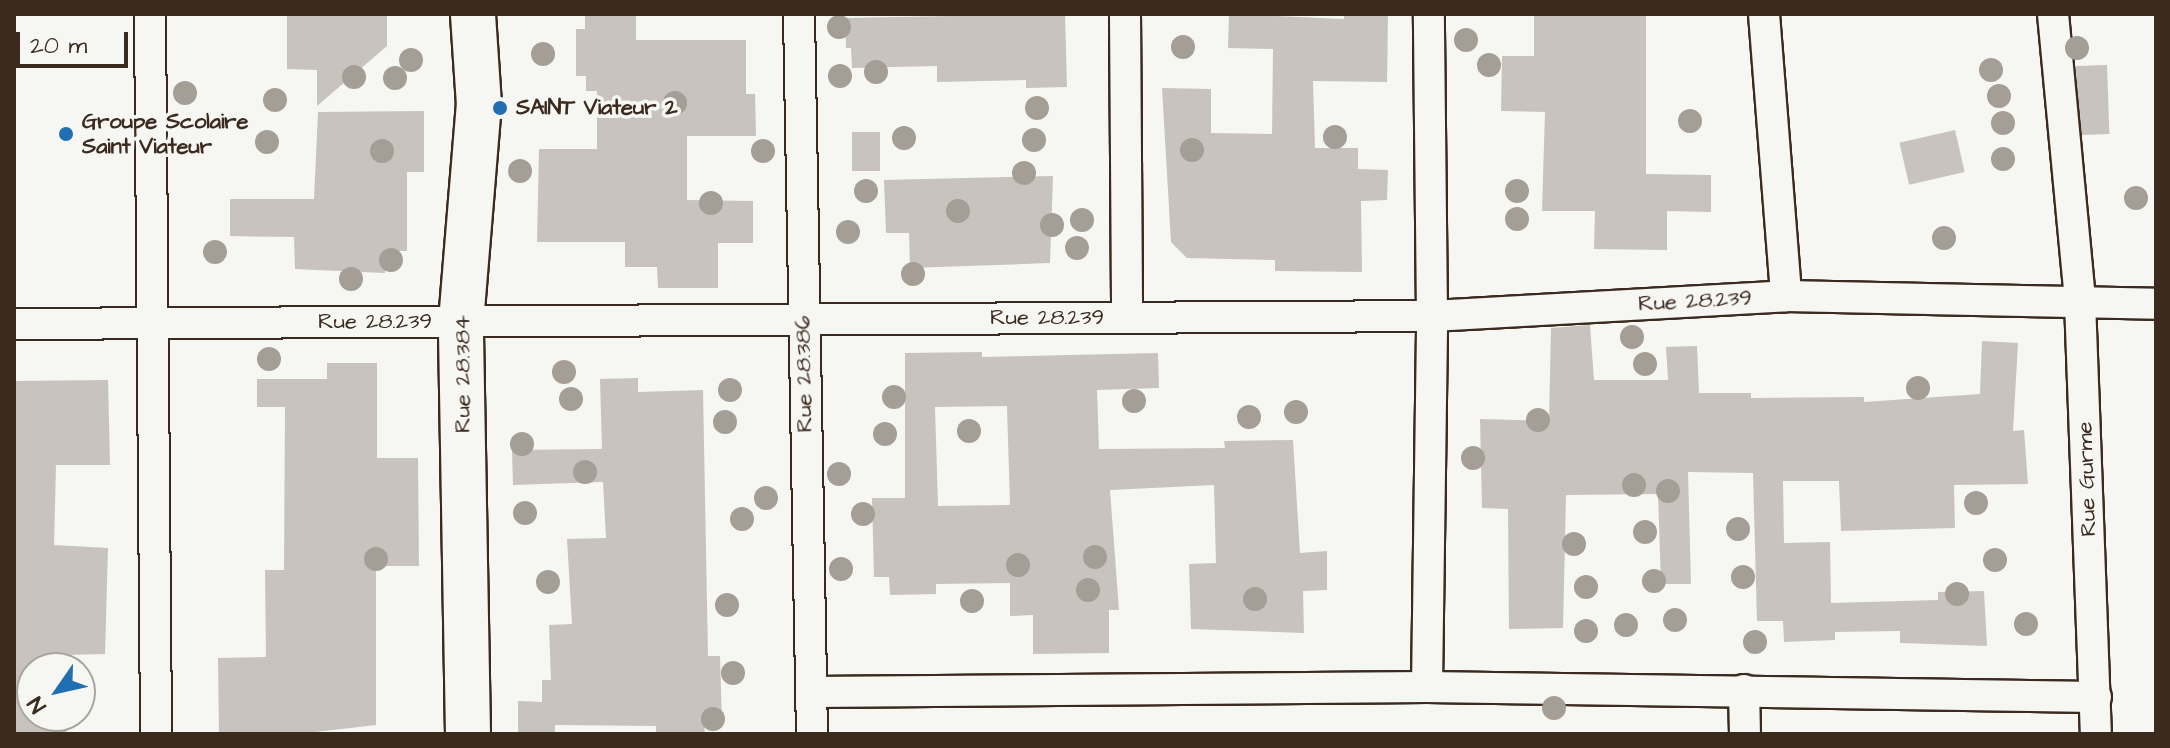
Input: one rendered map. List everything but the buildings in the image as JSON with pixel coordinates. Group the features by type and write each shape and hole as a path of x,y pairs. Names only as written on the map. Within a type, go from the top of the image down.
{"street":[{"path":"150,14 156,734"},
{"name":"Rue 28.384","path":"468,734 461,322 479,105 473,14"},
{"name":"Rue 28.386","path":"799,14 802,320 812,734"},
{"path":"1125,14 1127,318"},
{"path":"1427,687 1432,316 1429,14"},
{"path":"1764,14 1786,296"},
{"name":"Rue Gurme","path":"2053,14 2080,301 2096,734"},
{"name":"Rue 28.239","path":"14,324 1432,316 1786,296 2080,301"},
{"path":"2080,301 2156,304"},
{"path":"811,692 1427,687 2096,697"},
{"path":"1744,690 1745,734"}],"place":[{"name":"SAINT Viateur 2","path":"500,108"},
{"name":"Groupe Scolaire Saint Viateur","path":"66,134"}]}
